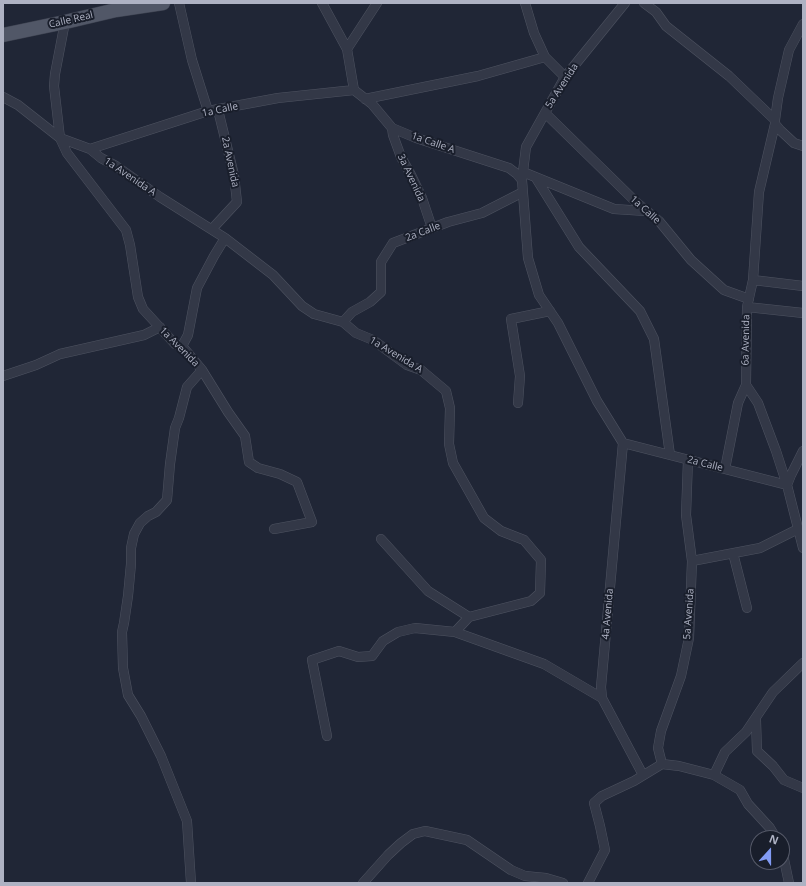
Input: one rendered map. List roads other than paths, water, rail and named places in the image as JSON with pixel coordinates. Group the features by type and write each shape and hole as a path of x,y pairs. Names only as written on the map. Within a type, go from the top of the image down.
{"main road":[{"name":"Calle Real","path":"3,34 65,22 113,6 163,3"}],"street":[{"path":"179,3 192,60 208,111"},
{"path":"322,3 347,49 354,90"},
{"path":"347,49 377,3"},
{"path":"525,3 534,33 545,57 565,77"},
{"name":"5a Avenida","path":"623,444 598,401 558,323 539,295 528,258 522,176 526,147 565,77 625,3"},
{"path":"644,3 656,12 666,26 729,76 794,143 803,146"},
{"name":"1a Avenida","path":"65,22 54,86 60,138 67,153 126,230 130,245 138,297 144,308 175,344 182,346 202,370 245,436 249,462 258,468 280,474 297,482 312,522 274,529"},
{"name":"6a Avenida","path":"746,386 748,303 753,280 759,192 789,50 803,24"},
{"path":"365,98 478,76 545,57"},
{"name":"1a Calle","path":"90,149 208,111 278,98 354,90"},
{"name":"1a Calle A","path":"354,90 372,104 392,128 416,138 509,168 522,176 536,178 614,209 645,211"},
{"name":"1a Avenida","path":"3,97 18,105 60,138"},
{"name":"2a Avenida","path":"212,229 237,202 234,174 218,110"},
{"name":"1a Calle","path":"545,113 645,211 659,221 691,260 724,290 748,303 803,313"},
{"name":"3a Avenida","path":"392,128 401,157 422,198 432,228"},
{"name":"1a Avenida A","path":"60,138 90,149 101,158 116,166 160,197 225,238 273,275 302,306 314,314 343,322 356,333 373,340 407,365 421,370 446,391 450,408 449,444 453,463 484,518 501,531 524,540 541,560 540,593 531,601 468,617"},
{"path":"536,178 579,247 640,311 654,339 670,455"},
{"name":"2a Calle","path":"343,322 352,312 370,302 381,292 382,262 393,243 448,222 482,213 523,192"},
{"path":"182,346 188,335 197,288 225,238"},
{"path":"753,280 803,286"},
{"path":"518,403 520,376 511,319 550,311"},
{"path":"3,376 36,365 60,354 144,334 160,327"},
{"path":"191,883 187,821 161,756 141,716 128,695 123,668 122,632 128,596 131,548 134,534 140,523 148,516 156,512 167,500 175,428 187,387 202,370"},
{"path":"725,469 738,403 746,386 758,403 787,485 799,512 798,529 803,548"},
{"name":"2a Calle","path":"623,444 787,485"},
{"name":"4a Avenida","path":"623,444 601,687 602,698 643,775"},
{"path":"787,485 803,451"},
{"name":"5a Avenida","path":"662,764 658,748 661,731 682,676 689,638 692,561 686,515 688,460"},
{"path":"692,561 760,548 798,529"},
{"path":"381,539 428,591 468,617 455,632"},
{"path":"733,553 747,608"},
{"path":"327,736 312,660 339,652 358,657 372,656 383,641 398,632 415,628 455,632 544,664 602,698"},
{"path":"714,775 725,752 756,720 773,692 803,663"},
{"path":"756,720 757,751 773,766 784,780 803,788"},
{"path":"588,883 605,850 594,803 602,796 662,764 679,766 714,775 740,790 748,804 771,830"},
{"path":"363,883 401,843 413,834 425,831 467,840 511,870 526,876 546,878 563,883"},
{"path":"786,870 789,883"}]}
